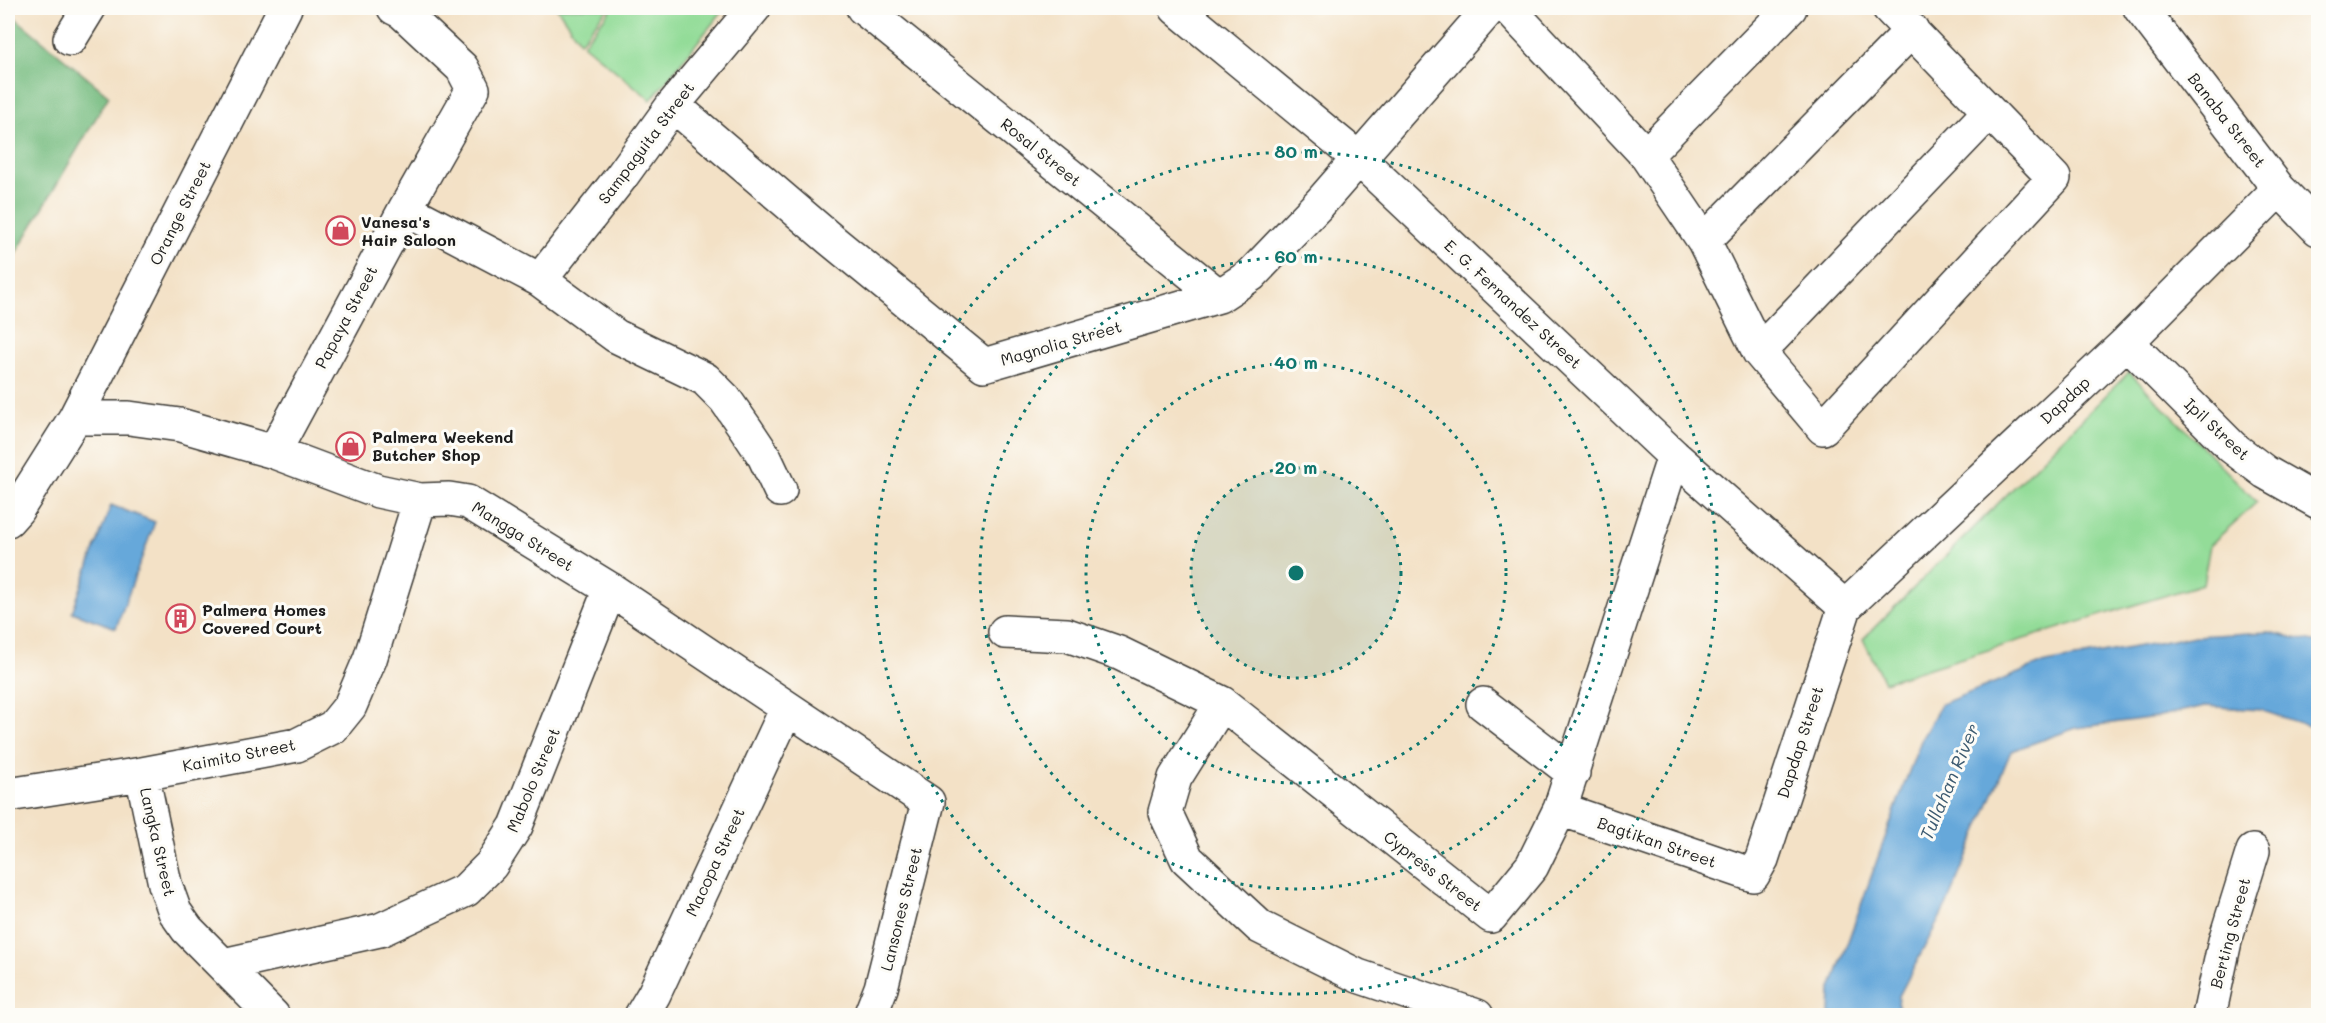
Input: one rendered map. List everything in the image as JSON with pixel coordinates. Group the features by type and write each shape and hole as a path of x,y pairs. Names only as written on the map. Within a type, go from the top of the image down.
{"street":[{"path":"70,39 89,8"},
{"name":"Orange Street","path":"75,418 285,8"},
{"name":"Papaya Street","path":"274,452 405,209 473,89 462,68 402,12 394,8"},
{"name":"Sampaguita Street","path":"540,280 621,177 673,105 754,8"},
{"name":"Rosal Street","path":"863,8 1220,296"},
{"name":"E. G. Fernandez Street","path":"1176,8 1359,159 1674,456 1845,607"},
{"name":"Magnolia Street","path":"673,105 830,239 984,365 1220,296 1251,274 1320,203 1439,64 1491,8"},
{"path":"1508,8 1646,155 1704,241 1759,352 1822,428 2054,178 1889,8"},
{"path":"1646,155 1790,8"},
{"name":"Banaba Street","path":"2140,8 2279,189 2319,229"},
{"path":"1704,241 1912,30"},
{"path":"1759,352 1989,112"},
{"name":"Dapdap","path":"1845,607 2127,342 2279,189"},
{"path":"405,209 540,280 616,336 705,379 725,399 746,429 764,456 780,490"},
{"name":"Ipil Street","path":"2127,342 2232,447 2265,471 2319,502"},
{"path":"8,520 17,510 75,418"},
{"name":"Mangga Street","path":"75,418 129,418 180,425 274,452 378,491 420,500 449,498 468,501 610,589 928,802"},
{"name":"Cypress Street","path":"1005,632 1068,635 1119,653 1222,703 1491,916 1532,866 1560,809 1674,456"},
{"name":"Kaimito Street","path":"8,795 142,774 297,745 333,727 350,706 370,659 420,500"},
{"name":"Mabolo Street","path":"224,965 380,930 466,890 491,865 516,826 610,589"},
{"name":"Dapdap Street","path":"1753,875 1762,859 1845,607"},
{"path":"1222,703 1175,778 1165,812 1187,859 1260,927 1358,976 1477,1016"},
{"path":"1483,704 1573,773"},
{"name":"Macopa Street","path":"641,1016 654,994 787,708"},
{"name":"Langka Street","path":"142,774 165,884 175,912 187,929 273,1016"},
{"name":"Lansones Street","path":"870,1016 881,988 928,802"},
{"name":"Bagtikan Street","path":"1560,809 1753,875"},
{"name":"Berting Street","path":"2209,1016 2225,941 2253,851"}],"green space":[{"path":"557,8 608,8 580,42"},
{"path":"612,8 725,8 651,100 583,44"},
{"path":"8,12 109,96 8,267"},
{"path":"2129,372 2257,502 2210,545 2203,584 1884,682 1863,639"}],"water":[{"path":"111,505 155,522 116,628 72,612"},
{"name":"Tullahan River","path":"2268,632 2318,643 2318,729 2260,710 2205,706 2156,717 2076,728 2011,751 1946,906 1899,996 1897,1015 1830,1015 1831,989 1905,782 1922,738 1941,704 2041,664 2195,636"}],"place":[{"name":"Vanesa's Hair Saloon","path":"340,231"},
{"name":"Palmera Weekend Butcher Shop","path":"351,446"},
{"name":"Palmera Homes Covered Court","path":"181,619"}]}
